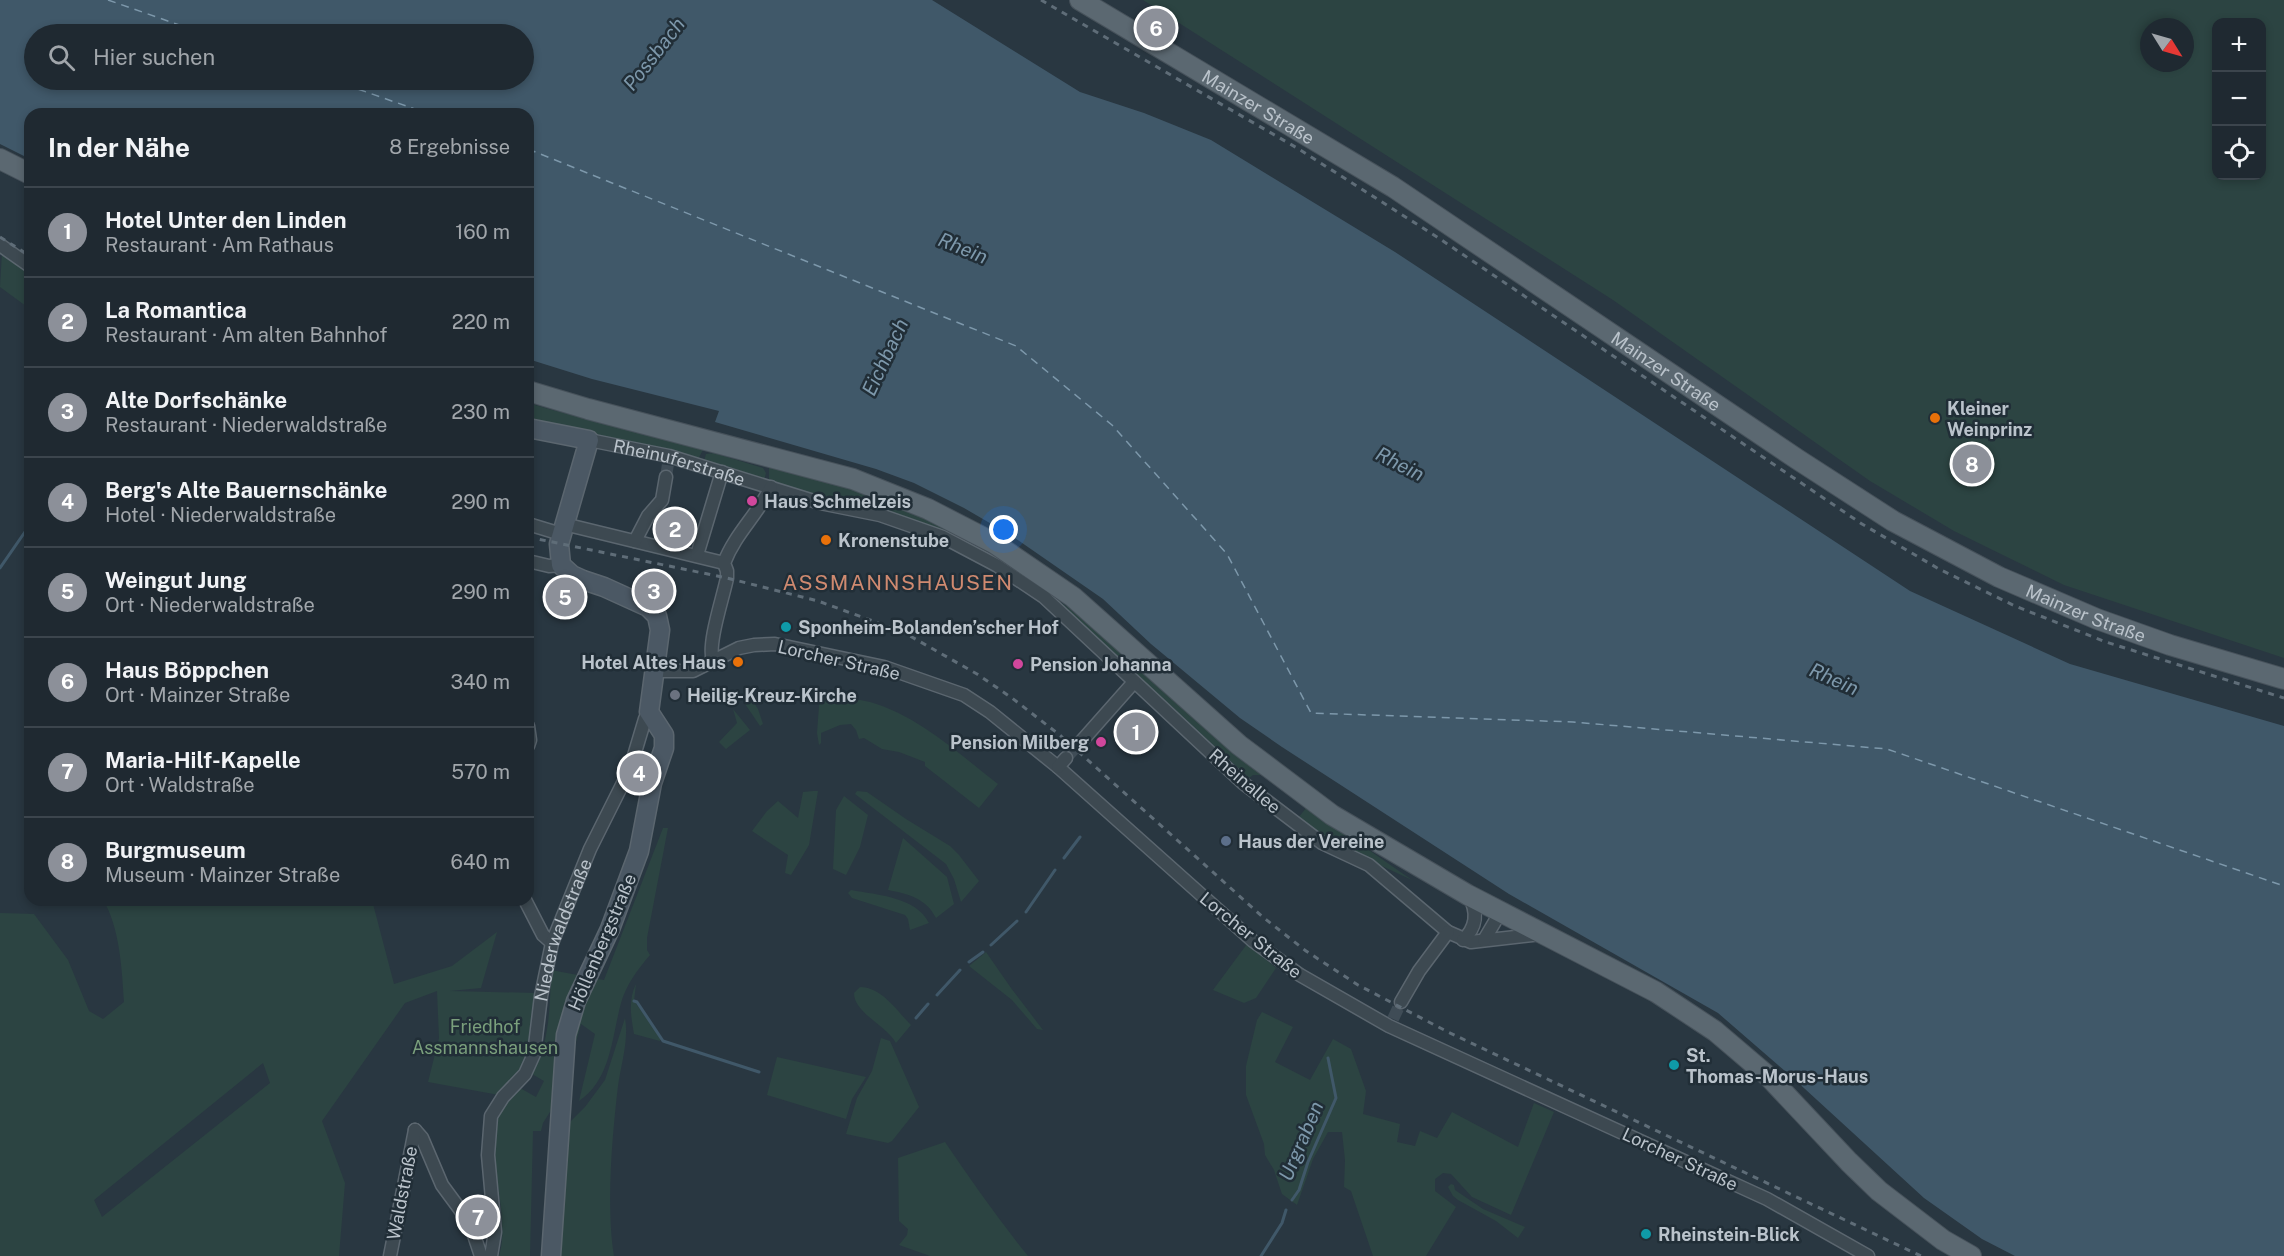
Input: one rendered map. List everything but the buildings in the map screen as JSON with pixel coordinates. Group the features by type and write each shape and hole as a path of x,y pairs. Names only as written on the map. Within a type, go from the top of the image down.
{"main road":[{"name":"Mainzer Straße","path":"1080,0 1393,187 1807,466 1893,521 1947,552 2029,591 2097,619 2170,645 2284,679"},
{"path":"0,159 24,171"},
{"path":"534,393 853,479 896,495 959,524 1019,559 1073,597 1239,745 1332,815 1500,913 1656,992 1729,1042 1769,1077 1864,1178 1943,1240 1971,1256"},
{"name":"Rheinuferstraße","path":"534,429 589,440"},
{"path":"589,440 562,529 558,549 561,565 572,574 648,607 654,612 660,630 649,712"},
{"name":"Höllenbergstraße","path":"551,1256 562,1115 562,1066 566,1035 576,1001 610,929 642,841 650,791 664,748 664,739 649,712"}],"street":[{"path":"0,245 24,262"},
{"name":"Rheinuferstraße","path":"589,440 722,472 820,503 873,513 917,526 943,537 996,565 1052,604 1134,682"},
{"path":"697,555 722,472"},
{"path":"635,540 648,516 662,500 666,477"},
{"path":"713,661 711,653 727,578 724,563 734,540 765,499 771,487"},
{"path":"534,525 635,540 724,563"},
{"path":"534,562 549,566 561,565"},
{"name":"Lorcher Straße","path":"654,671 693,671 739,648 775,644 884,667 964,695 1062,762 1253,941 1300,975 1391,1022 1767,1199 1868,1256"},
{"path":"1080,743 1134,682"},
{"name":"Rheinallee","path":"1134,682 1243,783 1322,843 1369,865 1448,932 1471,942 1544,934"},
{"name":"Niederwaldstraße","path":"491,1256 495,1232 488,1155 490,1123 495,1109 525,1074 534,1054 541,996 552,943 590,849 627,776 645,718 649,712"},
{"path":"1462,940 1471,931 1476,916 1468,895"},
{"path":"528,906 543,935 552,943"},
{"path":"1484,940 1500,913"},
{"path":"1401,1002 1419,971 1448,932"},
{"name":"Waldstraße","path":"390,1256 415,1130 422,1138 442,1185 470,1223 481,1256"}],"green space":[{"path":"1143,0 2284,0 2284,658 2064,585 1954,531 1870,481 1613,300"},
{"path":"2,252 24,268 24,305 0,287"},
{"path":"534,405 704,448 698,459 658,448 534,424"},
{"path":"714,453 763,468 766,473 764,481 704,461 706,454"},
{"path":"769,464 854,488 903,507 958,533 957,537 916,520 874,507 824,499 769,482"},
{"path":"1029,579 1100,631 1264,775 1253,775 1249,778 1062,605"},
{"path":"745,689 758,709 763,724 760,726 741,698"},
{"path":"820,693 870,702 905,716 938,737 998,784 979,808 925,766 925,762 899,752 882,749 864,738 859,739 851,724 840,725 821,733 819,745 817,733"},
{"path":"733,709 750,730 726,749 719,742 737,723"},
{"path":"818,791 809,845 791,875 785,873 788,855 752,831 778,801 798,818 803,792"},
{"path":"857,791 867,792 950,846 959,855 979,881 961,902 954,879 946,864 855,794"},
{"path":"844,796 868,815 860,847 846,875 833,869 836,810"},
{"path":"1307,807 1412,880 1326,840 1298,818"},
{"path":"663,828 668,828 647,938 647,950 650,955 623,996 604,1069 590,1092 579,1101 595,1034 581,1024 572,1056 571,1102 568,1103 568,1055 592,978 604,980"},
{"path":"903,838 947,877 954,904 936,918 922,901 888,890"},
{"path":"851,890 906,902 923,914 929,923 910,930 905,915 852,898 848,893"},
{"name":"Friedhof Assmannshausen","path":"106,906 374,906 394,984 452,966 497,932 481,988 450,991 536,993 529,1049 524,1063 499,1095 428,1082 439,1038 437,991 405,1003 322,1121 345,1183 339,1256 0,1256 0,913 34,914 68,960 89,1011 103,1019 124,1002 119,950","holes":["263,1063 270,1083 102,1217 94,1200"]},
{"path":"1247,944 1276,968 1256,998 1244,1003 1213,990"},
{"path":"986,952 1043,1030 1037,1029 1012,1000 969,966"},
{"path":"551,970 583,976 555,1104 543,1123 541,1131 533,1131 530,1256 499,1256 502,1221 493,1142 494,1126 500,1109 520,1088 536,1097 544,1081 532,1074 546,1037"},
{"path":"636,984 634,1001 660,1036 660,1041 634,1034 631,1002"},
{"path":"860,987 882,995 911,1025 896,1043 859,1007 854,993"},
{"path":"1262,1012 1293,1027 1275,1062 1310,1080 1333,1039 1351,1049 1366,1091 1363,1114 1400,1124 1397,1142 1415,1146 1420,1131 1437,1138 1452,1112 1518,1147 1534,1103 1554,1112 1511,1215 1472,1197 1451,1174 1443,1173 1435,1179 1435,1191 1456,1207 1426,1256 1373,1256 1351,1191 1344,1187 1345,1160 1342,1132 1328,1132 1313,1159 1297,1205 1282,1194 1274,1170 1265,1155 1264,1144 1246,1095 1246,1066 1257,1020"},
{"path":"625,1018 625,1043 618,1086 611,1171 610,1216 614,1256 560,1256 568,1124 585,1107 605,1080"},
{"path":"881,1038 890,1041 919,1107 888,1143 846,1134 857,1098 872,1071"},
{"path":"777,1057 866,1077 852,1099 846,1119 767,1095"},
{"path":"945,1142 995,1214 1028,1256 930,1256 899,1245 907,1235 908,1229 899,1221 898,1158"},
{"path":"1451,1184 1454,1185 1455,1190 1483,1209 1525,1227 1518,1238 1496,1221 1453,1196 1448,1187"}],"water":[{"path":"0,0 932,0 1080,92 1144,113 1211,140 1395,252 1910,591 2070,664 2284,726 2284,1256 2015,1256 1982,1239 1924,1198 1718,1013 1509,894 1282,747 1240,718 1151,644 1103,599 1012,536 914,483 876,469 715,422 719,411 592,379 534,361 534,108 24,108 24,156 0,144"}],"waterway":[{"path":"0,568 24,533"},
{"path":"1064,858 1080,837"},
{"path":"1026,912 1055,870"},
{"path":"991,945 1017,921"},
{"path":"969,962 983,952"},
{"path":"937,995 960,970"},
{"path":"634,1001 637,1002 663,1041 759,1072"},
{"path":"916,1018 928,1004"},
{"name":"Urgraben","path":"1292,1200 1299,1190 1308,1162 1336,1098 1328,1058"},
{"name":"Urgraben","path":"1261,1256 1282,1223 1286,1210"}],"ferry route":[{"path":"108,0 176,24"},
{"path":"361,90 412,108"},
{"path":"534,151 1016,346 1112,425 1227,554 1311,713 1573,722 1887,749 2284,886"}],"tunnel":[{"path":"666,477 668,464"},
{"path":"1066,758 1080,743"},
{"path":"1393,1019 1401,1002"}],"railway":[{"path":"1041,0 1297,148 1437,237 1862,524 1939,569 2015,606 2106,642 2284,698"},
{"path":"0,237 24,252"},
{"path":"534,538 727,578 818,601 903,632 977,674 1061,736 1264,918 1306,951 1358,985 1448,1032 1921,1256"}],"place":[{"name":"Haus Böppchen","path":"1156,28"},
{"name":"Kleiner Weinprinz","path":"1935,418"},
{"name":"Burgmuseum","path":"1972,464"},
{"name":"Haus Schmelzeis","path":"752,501"},
{"name":"La Romantica","path":"675,529"},
{"name":"Kronenstube","path":"826,540"},
{"name":"Alte Dorfschänke","path":"654,591"},
{"name":"Weingut Jung","path":"565,597"},
{"name":"Sponheim-Bolanden’scher Hof","path":"786,627"},
{"name":"Hotel Altes Haus","path":"738,662"},
{"name":"Pension Johanna","path":"1018,664"},
{"name":"Heilig-Kreuz-Kirche","path":"675,695"},
{"name":"Hotel Unter den Linden","path":"1136,732"},
{"name":"Pension Milberg","path":"1101,742"},
{"name":"Berg's Alte Bauernschänke","path":"639,773"},
{"name":"Haus der Vereine","path":"1226,841"},
{"name":"St. Thomas-Morus-Haus","path":"1674,1065"},
{"name":"Maria-Hilf-Kapelle","path":"478,1217"},
{"name":"Rheinstein-Blick","path":"1646,1234"}],"district":[{"name":"ASSMANNSHAUSEN","path":"898,582"}],"water label":[{"name":"Possbach","path":"654,54"},
{"name":"Rhein","path":"963,248"},
{"name":"Eichbach","path":"885,357"},
{"name":"Rhein","path":"1400,464"},
{"name":"Rhein","path":"1834,679"}]}
